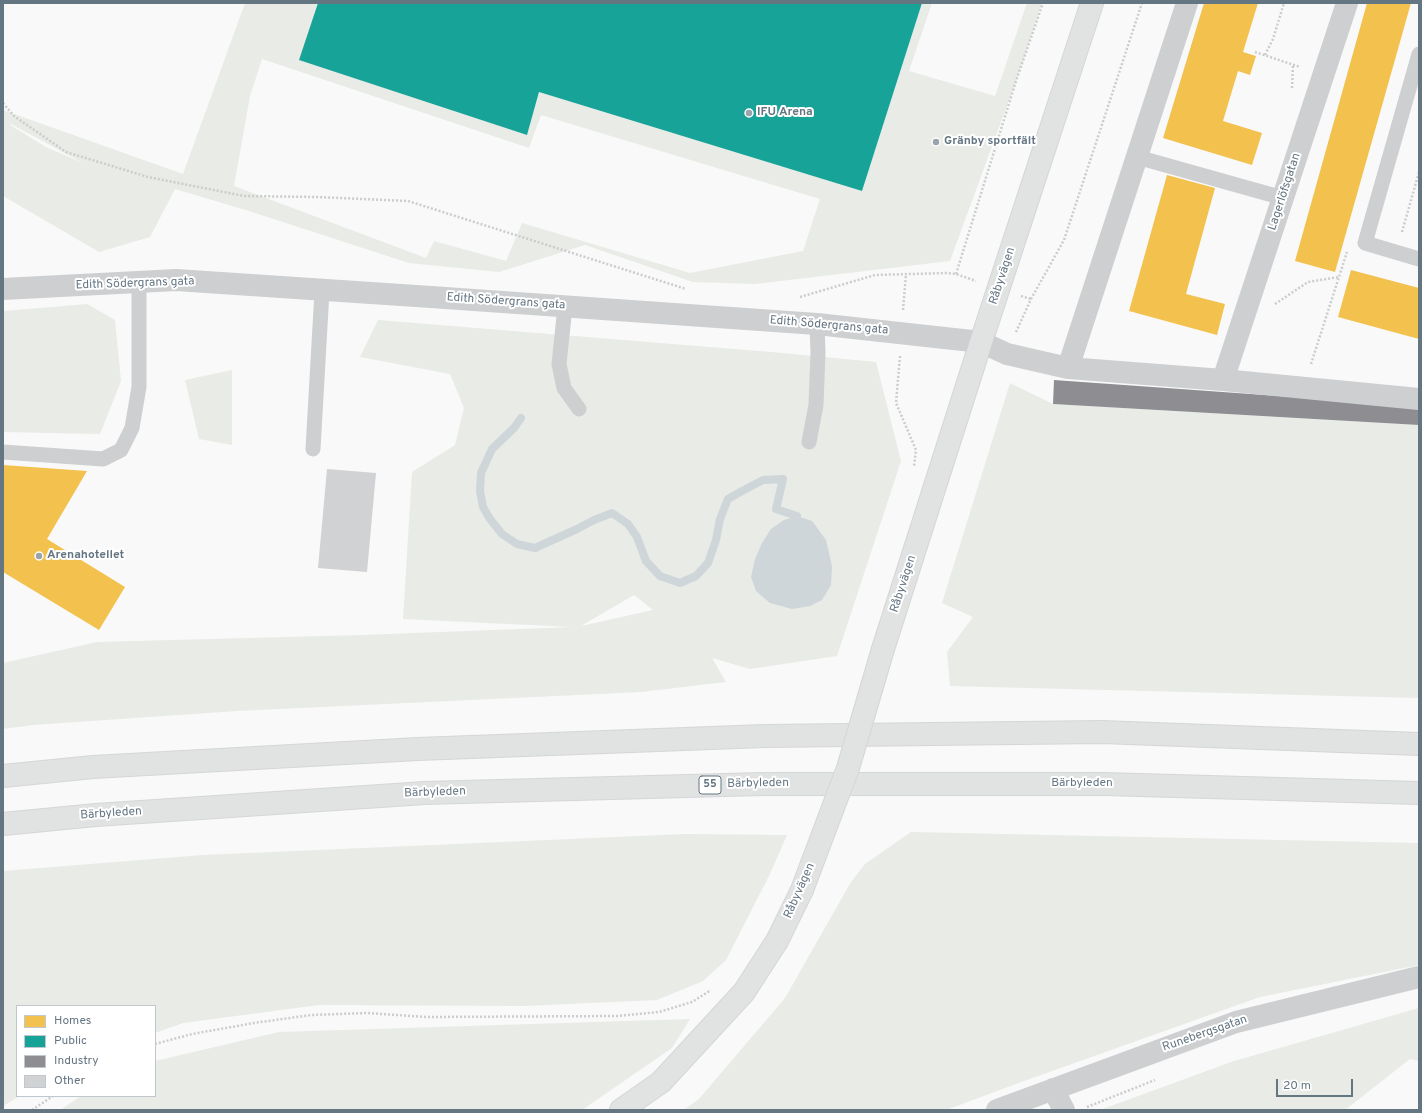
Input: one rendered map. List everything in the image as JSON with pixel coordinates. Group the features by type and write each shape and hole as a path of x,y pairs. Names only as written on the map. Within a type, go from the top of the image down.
{"main road":[{"name":"Råbyvägen","path":"621,1110 661,1082 744,992 777,941 802,890 848,768 883,649 981,342 1092,3"},
{"path":"3,776 93,767 418,749 765,736 1102,732 1419,744"},
{"name":"Bärbyleden","path":"3,824 96,815 425,793 762,784 1104,784 1419,793"}],"street":[{"path":"1068,368 1187,3"},
{"name":"Lagerlöfsgatan","path":"1223,380 1347,3"},
{"name":"Edith Södergrans gata","path":"3,289 176,280 817,324 981,342 1006,354"},
{"path":"1006,354 1068,368 1223,380 1419,399"},
{"name":"Runebergsgatan","path":"997,1110 1236,1022 1419,977"},
{"path":"1053,1089 1064,1110"}],"lane":[{"path":"1419,54 1365,243 1419,258"},
{"path":"1137,157 1283,198"},
{"path":"3,452 103,459 121,450 132,428 140,387 139,282"},
{"path":"313,449 322,290"},
{"path":"565,307 559,364 564,388 579,409"},
{"path":"809,442 816,404 818,353 817,324"}],"path":[{"path":"956,274 1016,81 1043,3"},
{"path":"1006,354 1031,299 1064,240 1142,3"},
{"path":"1265,55 1273,39 1284,3"},
{"path":"1255,52 1323,74"},
{"path":"3,103 14,116 66,152 148,177 244,196 317,197 408,201 693,292"},
{"path":"1397,252 1419,172"},
{"path":"1304,388 1348,248 1365,243"},
{"path":"794,296 802,296 875,275 947,273 956,274 1031,299"},
{"path":"906,274 896,403 916,450 913,470"},
{"path":"1274,305 1279,300 1308,282 1339,276"},
{"path":"156,1044 208,1031 310,1015 367,1013 426,1017 617,1016 659,1012 692,1002 715,988"},
{"path":"1086,1108 1159,1078"},
{"path":"32,1110 52,1097"}],"shaded area":[{"name":"Gränby sportfält","path":"245,3 318,3 300,60 527,135 539,92 862,191 922,3 932,3 909,71 995,96 1027,3 1042,3 1016,81 950,261 755,284 693,282 585,245 499,272 409,263 249,211 175,189 150,237 99,252 3,196 3,110 183,174","holes":["262,59 529,148 541,115 820,199 803,251 690,273 522,223 506,261 434,241 426,258 234,186 250,96","11,124 83,163 46,147 10,125"]},
{"path":"87,304 115,320 121,381 100,434 3,432 3,311"},
{"path":"378,320 876,362 901,461 837,656 750,669 712,658 726,682 641,692 237,711 33,725 3,729 3,663 97,642 362,635 572,627 403,619 412,472 455,445 464,408 450,374 360,357","holes":["634,595 653,610 581,626"]},
{"path":"232,370 232,445 199,439 185,380"},
{"path":"1010,383 1053,404 1419,425 1419,698 950,686 947,652 973,617 942,603"},
{"path":"797,516 812,521 826,540 832,566 831,585 822,600 810,606 792,609 770,603 756,591 751,577 755,559 762,543 771,529 784,520"},
{"path":"911,832 1419,843 1419,965 1260,997 946,1110 684,1110 699,1099 785,998 851,882 865,864"},
{"path":"685,834 787,835 770,874 726,960 703,981 657,1000 524,1006 319,1005 183,1023 156,1033 156,1005 16,1005 16,1097 18,1097 3,1106 3,871 203,855"},
{"path":"1419,1008 1419,1061 1410,1059 1345,1110 1100,1110 1234,1061"},
{"path":"690,1019 672,1048 582,1110 60,1110 80,1097 156,1097 156,1061 279,1032"}],"building: Homes":[{"path":"1204,3 1258,3 1243,52 1256,56 1250,75 1238,71 1223,121 1262,133 1252,165 1163,138"},
{"path":"1367,3 1411,3 1335,272 1295,261"},
{"path":"1167,175 1215,188 1186,294 1225,304 1217,335 1129,311"},
{"path":"1351,270 1419,288 1419,339 1338,317"},
{"name":"Arenahotellet","path":"3,465 87,471 47,539 125,587 99,630 3,572"}],"building: Public":[{"name":"IFU Arena","path":"318,3 922,3 862,191 539,92 527,135 299,60"}],"building: Industry":[{"path":"1054,380 1419,406 1419,425 1053,404"}],"building: Other":[{"path":"327,469 376,473 367,572 318,568"}],"waterway":[{"path":"521,418 514,428 492,449 481,473 480,491 483,507 490,519 502,534 517,544 535,548 612,513 628,524 637,537 646,561 660,576 680,583 696,576 708,563 716,540 720,519 728,499 763,480 783,479 776,509 797,516"}],"place":[{"name":"IFU Arena","path":"749,113"},
{"name":"Gränby sportfält","path":"936,142"},
{"name":"Arenahotellet","path":"39,556"}]}
